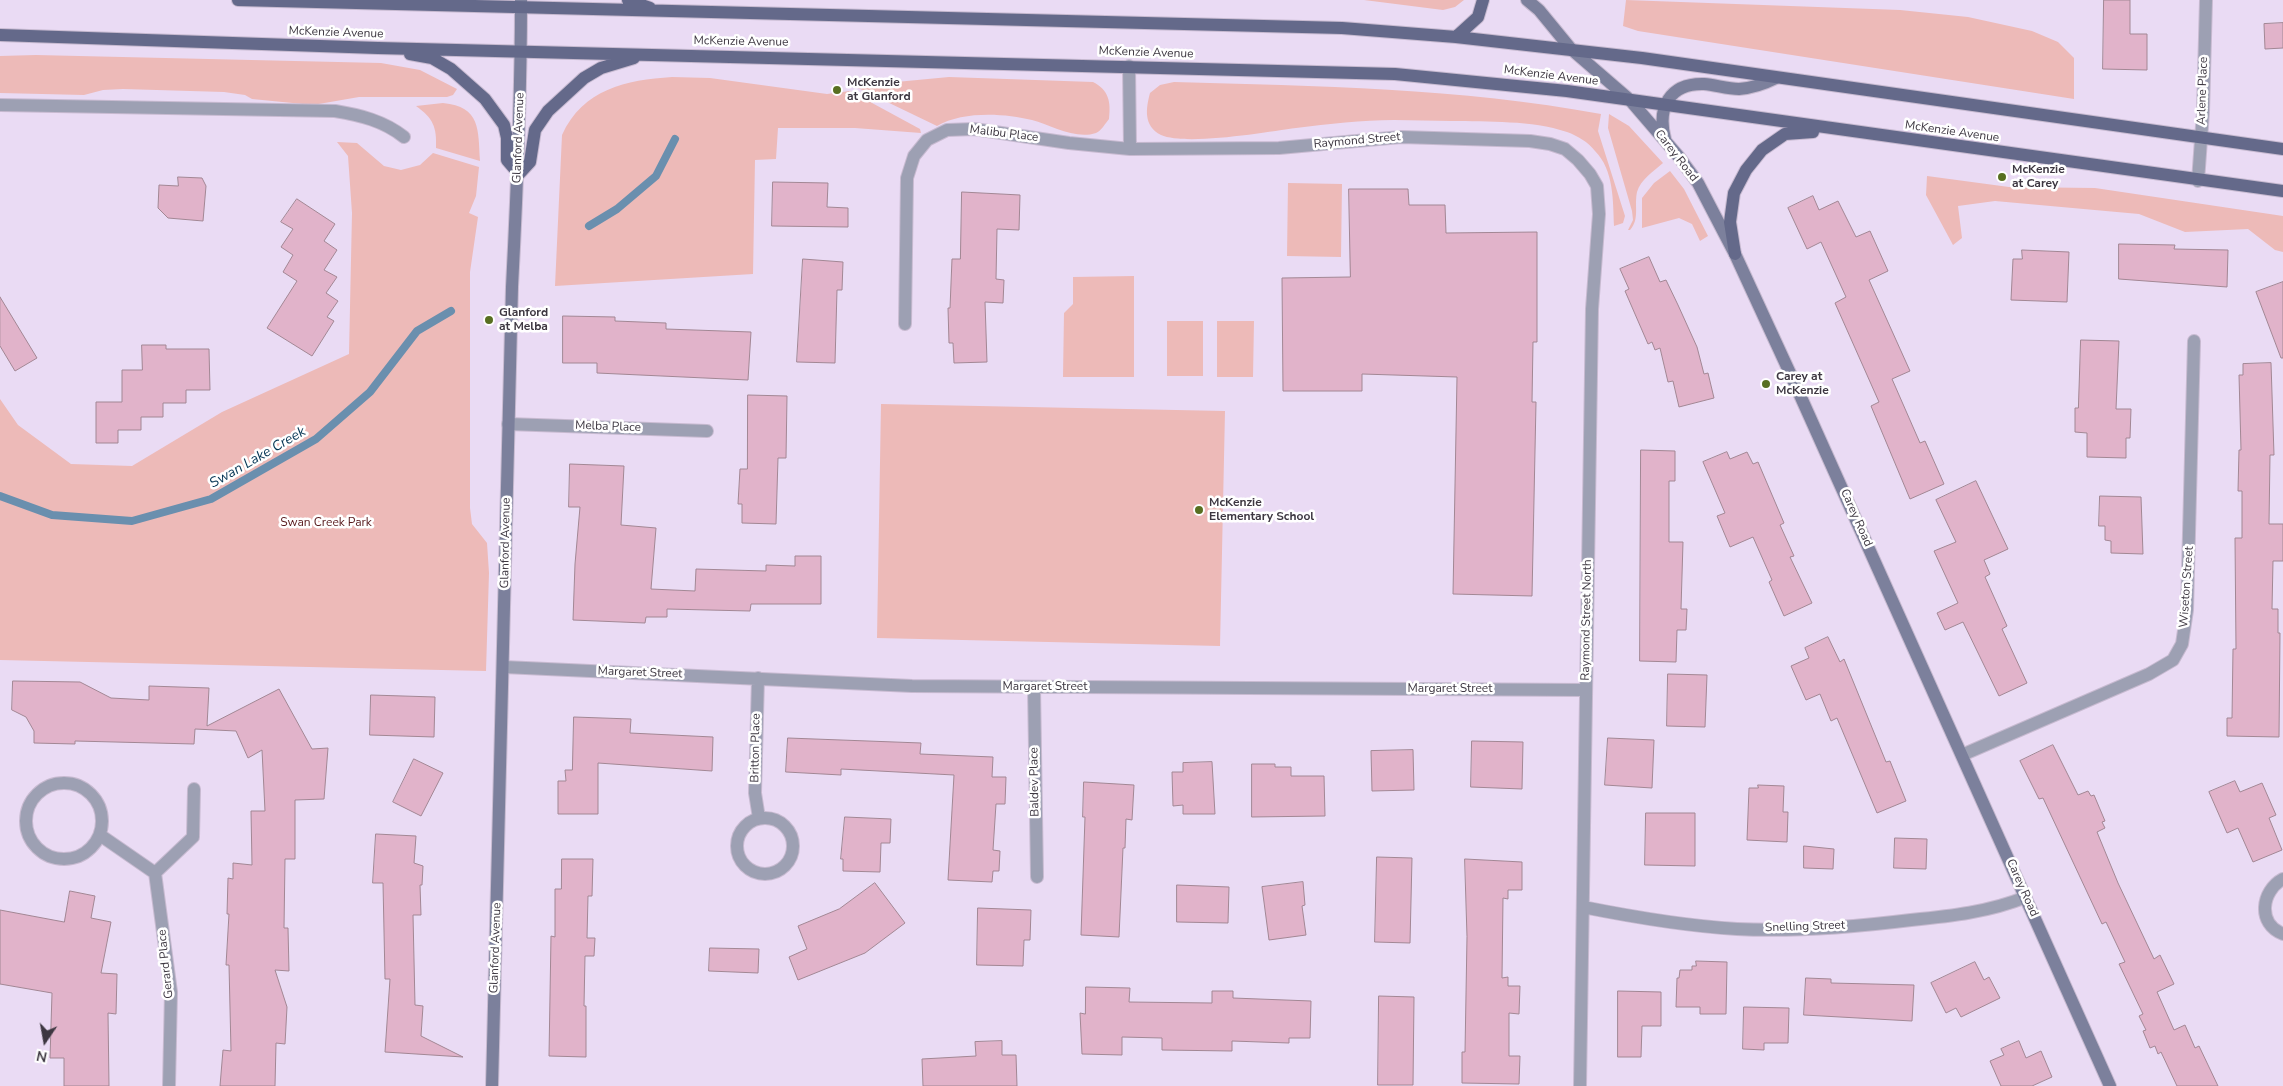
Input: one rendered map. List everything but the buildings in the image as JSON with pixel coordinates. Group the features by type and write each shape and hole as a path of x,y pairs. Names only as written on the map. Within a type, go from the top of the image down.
{"main road":[{"path":"238,0 390,4 521,4 662,12 1323,28 1456,37 1571,49 2283,149"},
{"path":"390,4 410,0"},
{"path":"628,0 662,12"},
{"path":"1456,37 1478,17 1483,0"},
{"name":"McKenzie Avenue","path":"0,36 378,48 1395,74 1665,104 2198,181 2283,191"},
{"path":"378,48 432,58 451,69 474,89 504,125 508,138 507,160 518,174 530,162 535,130 540,120 571,89 601,68 653,54"},
{"path":"1735,254 1730,222 1734,193 1746,170 1762,150 1785,134 1839,130"}],"street":[{"name":"Carey Road","path":"1527,0 1539,10 1571,49 1630,100 1666,141 1698,183 1735,254 2110,1086"},
{"name":"Arlene Place","path":"2198,181 2206,0"},
{"name":"Glanford Avenue","path":"492,1086 504,667 508,424 518,174 521,4"},
{"path":"1129,66 1130,149"},
{"path":"1666,141 1662,126 1665,104 1678,89 1690,85 1705,84 1738,89 1759,86 1776,78"},
{"path":"0,105 335,111 392,127 404,137"},
{"name":"Malibu Place","path":"905,324 907,178 914,156 927,140 947,130 974,129 1069,143 1130,149"},
{"name":"Raymond Street","path":"1130,149 1279,148 1401,137 1530,141 1565,149 1578,160"},
{"name":"Raymond Street North","path":"1578,160 1597,186 1599,214 1592,309 1580,1086"},
{"name":"Wiseton Street","path":"1962,754 2148,674 2172,660 2182,644 2187,610 2194,341"},
{"name":"Melba Place","path":"508,424 707,430"},
{"name":"Margaret Street","path":"504,667 912,686 1586,690"},
{"name":"Britton Place","path":"758,678 755,794 759,818"},
{"name":"Baldev Place","path":"1034,687 1037,877"},
{"path":"61,784 74,785 86,790 95,798 101,810 100,835 94,846 84,854 73,858 61,859 49,856 38,849 31,839 27,828 27,815 31,804 44,790 61,784"},
{"path":"100,835 154,873 193,837 194,789"},
{"path":"759,818 779,822 787,829 792,843 790,858 784,866 775,872 765,874 755,872 746,867 740,859 737,849 738,838 742,829 750,822 759,818"},
{"name":"Gerard Place","path":"154,873 171,992 169,1086"},
{"path":"2283,879 2272,887 2266,898 2264,910 2268,922 2277,932 2283,934"},
{"name":"Snelling Street","path":"1582,906 1636,918 1695,925 1780,930 1896,922 1962,914 2001,907 2026,897"}],"green space":[{"path":"1364,0 1464,0 1455,7 1443,10"},
{"path":"1626,0 1900,10 1968,17 2032,31 2058,42 2074,58 2074,99 1638,31 1623,26"},
{"path":"36,55 381,63 420,70 457,89 453,95 447,97 359,97 313,105 252,99 245,95 224,92 123,89 103,90 84,95 0,93 0,56"},
{"path":"672,77 710,78 827,94 850,91 920,129 921,133 855,128 778,128 776,159 755,160 753,274 555,286 562,135 571,119 594,97 608,90 638,81"},
{"path":"949,77 1093,82 1103,89 1108,97 1110,107 1109,119 1098,132 1088,135 1063,131 1032,120 996,115 958,118 937,126 854,86"},
{"path":"1174,82 1335,87 1442,94 1548,105 1601,114 1598,131 1625,216 1623,223 1614,226 1611,186 1606,167 1586,142 1567,132 1539,125 1510,122 1382,120 1358,121 1207,139 1173,138 1161,135 1151,127 1147,111 1150,93 1160,85"},
{"path":"443,103 465,109 475,121 479,139 480,161 436,148 436,134 433,124 416,106"},
{"path":"1609,114 1629,126 1663,163 1648,176 1637,192 1636,217 1630,230 1628,230 1633,220 1632,211 1608,128"},
{"name":"Swan Creek Park","path":"337,142 357,143 384,166 401,170 420,165 433,153 479,167 476,196 469,213 478,217 470,272 470,508 472,524 487,543 489,573 486,671 0,660 0,399 18,425 71,464 132,466 222,412 349,354 352,213 348,156"},
{"path":"1670,171 1684,189 1708,236 1700,241 1692,224 1679,218 1642,228 1642,198 1654,183"},
{"path":"1927,176 2009,187 2095,188 2283,216 2283,252 2275,250 2248,229 2185,232 2139,214 1995,201 1958,206 1962,238 1953,245 1926,195"},
{"path":"1288,183 1342,184 1341,257 1287,256"},
{"path":"1134,276 1134,377 1063,377 1064,313 1073,304 1073,277"},
{"path":"1167,321 1203,321 1203,376 1167,376"},
{"path":"1217,321 1254,321 1253,377 1217,377"},
{"path":"881,404 1225,411 1220,646 877,638"}],"waterway":[{"name":"Swan Lake Creek","path":"589,226 617,209 656,176 675,139"},
{"name":"Swan Lake Creek","path":"0,496 52,515 132,521 211,499 316,439 370,392 417,331 451,311"}],"place":[{"name":"McKenzie at Glanford","path":"837,90"},
{"name":"McKenzie at Carey","path":"2002,177"},
{"name":"Glanford at Melba","path":"489,320"},
{"name":"Carey at McKenzie","path":"1766,384"},
{"name":"McKenzie Elementary School","path":"1199,510"}]}
